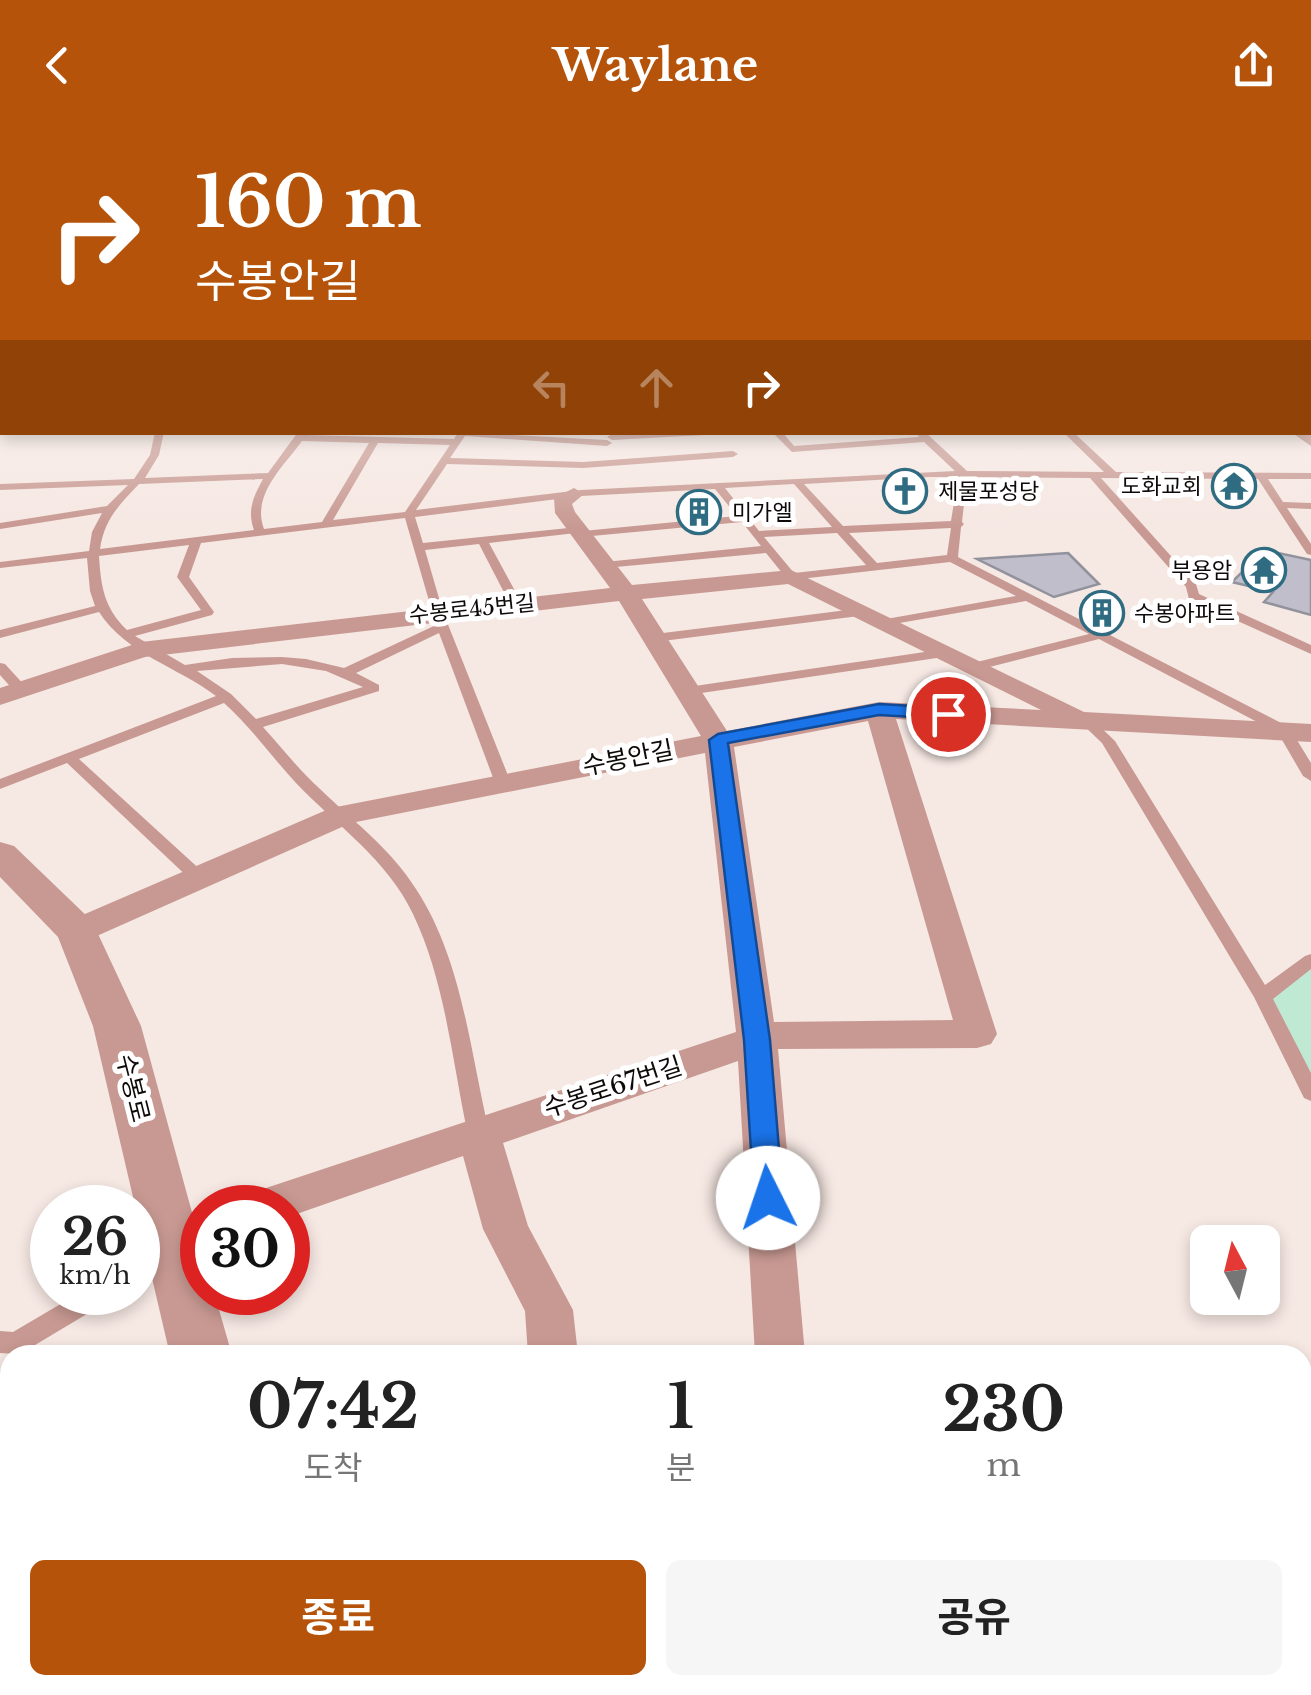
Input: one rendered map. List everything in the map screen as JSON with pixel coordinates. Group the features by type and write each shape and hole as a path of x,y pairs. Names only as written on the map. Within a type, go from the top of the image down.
{"street":[{"path":"574,494 560,502 626,593 718,740 757,1040 779,1345"},
{"path":"791,577 1086,721"},
{"name":"수봉로45번길","path":"10,693 148,650 439,620 516,604 791,577"},
{"name":"수봉안길","path":"77,931 342,815 879,710 1297,732"},
{"name":"수봉로67번길","path":"310,1191 757,1040 780,1035 977,1034 879,710"},
{"name":"수봉로","path":"0,854 77,931 117,1026 199,1345"},
{"path":"478,1131 506,1229 549,1310 552,1345"}],"lane":[{"path":"159,435 150,465 106,509 96,530 93,551 100,608 148,650 226,696 314,792 384,858 427,922 447,985 478,1131"},
{"path":"260,532 254,511 272,476 301,435 375,440 737,435 732,485"},
{"path":"779,435 792,449 922,436 963,473"},
{"path":"1070,435 1112,474"},
{"path":"461,436 409,514 439,620 503,783"},
{"path":"574,494 611,438"},
{"path":"326,524 375,440"},
{"path":"444,461 583,464 596,460 733,454"},
{"path":"963,473 952,558 1297,732 1311,776"},
{"path":"0,565 574,494 963,473 1311,476"},
{"path":"1092,474 1192,586 1193,596 1311,650"},
{"path":"1,488 272,476"},
{"path":"1261,476 1311,552"},
{"path":"796,481 874,568"},
{"path":"717,486 791,577"},
{"path":"1280,505 1311,506"},
{"path":"0,526 106,509"},
{"path":"418,547 744,518"},
{"path":"756,534 959,524"},
{"path":"126,634 208,612 183,577 197,539"},
{"path":"482,540 516,604"},
{"path":"604,564 768,549"},
{"name":"수봉로45번길","path":"791,577 952,558"},
{"path":"655,638 874,618 1028,597"},
{"path":"0,634 100,608"},
{"path":"348,670 439,620"},
{"path":"974,667 1100,635"},
{"path":"688,691 946,652"},
{"path":"183,669 264,660 348,670 374,688 253,725"},
{"path":"0,667 10,693"},
{"path":"0,784 226,696"},
{"path":"1086,721 1108,740 1263,997 1311,1093"},
{"path":"69,757 199,878"},
{"path":"1263,997 1311,960"},
{"path":"0,1342 16,1343 64,1315"}],"green space":[{"path":"1311,964 1311,1083 1263,997"}],"building":[{"path":"1264,550 1311,560 1311,615 1264,602 1273,592 1232,582"},
{"path":"1068,553 1099,584 1054,597 977,559"}],"place":[{"name":"도화교회","path":"1234,486"},
{"name":"제물포성당","path":"905,491"},
{"name":"미가엘","path":"699,512"},
{"name":"부용암","path":"1264,570"},
{"name":"수봉아파트","path":"1102,613"}],"route":[{"path":"768,1198 757,1040 718,740 879,710 948,714"}]}
